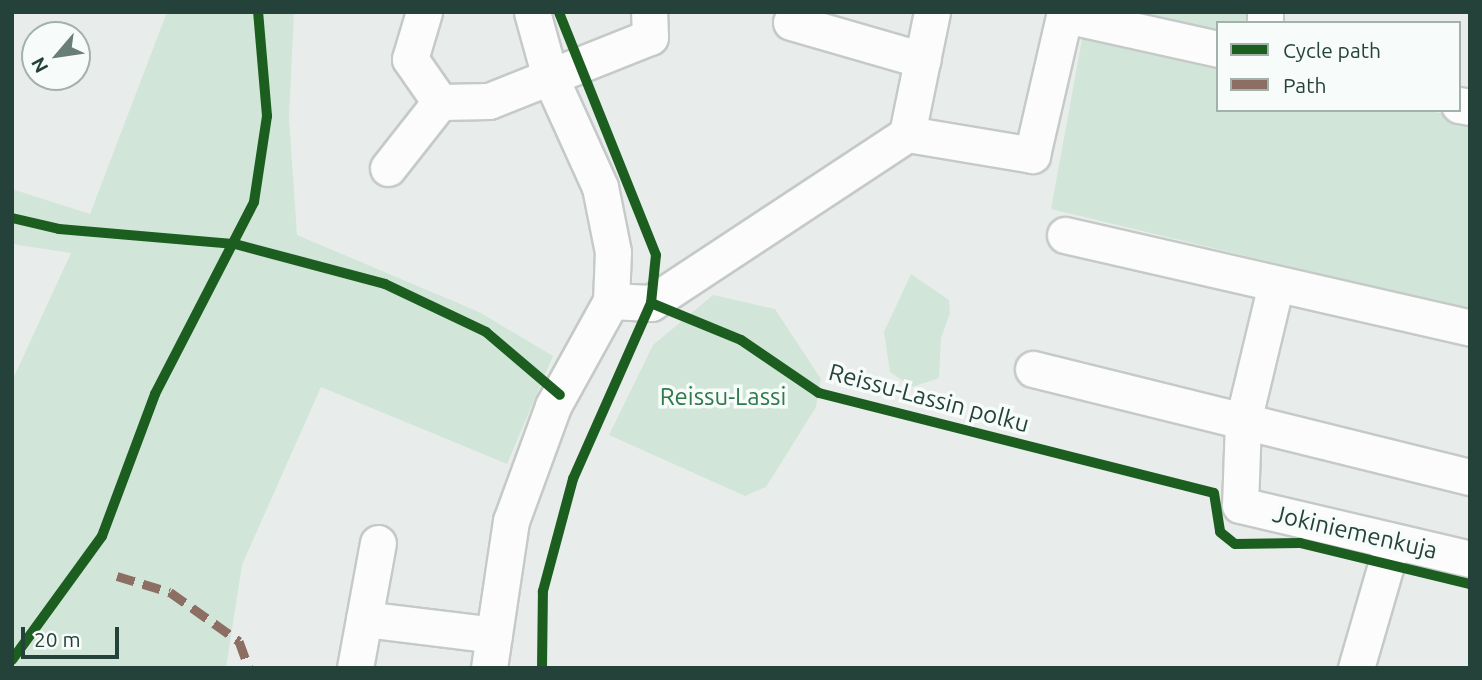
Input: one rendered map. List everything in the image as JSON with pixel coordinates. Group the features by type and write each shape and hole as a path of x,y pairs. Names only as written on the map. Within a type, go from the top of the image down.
{"street":[{"path":"364,619 491,651 511,521 553,407 611,301 613,252 600,187 550,77 532,12"},
{"path":"440,102 489,101 650,37 649,12"},
{"path":"907,134 932,12"},
{"path":"421,13 410,59 440,102"},
{"path":"611,301 651,303 907,134 1032,155 1065,13 1216,49"},
{"path":"791,22 923,60"},
{"path":"388,168 440,102"},
{"path":"1065,235 1470,328"},
{"path":"1243,421 1276,284"},
{"path":"1033,369 1470,477"},
{"name":"Jokiniemenkuja","path":"1243,421 1240,505 1470,559"},
{"path":"1356,668 1392,541"},
{"path":"355,668 378,543"}],"green space":[{"path":"167,12 294,12 289,118 297,235 479,312 553,356 507,464 321,387 242,565 226,668 12,668 12,381 71,253 12,244 12,189 90,214"},
{"path":"1136,12 1252,12 1254,21 1216,21 1216,32"},
{"path":"1083,34 1216,64 1216,112 1435,112 1470,120 1470,310 1051,209"},
{"path":"911,274 949,300 950,313 941,338 939,378 912,387 890,372 884,332"},
{"name":"Reissu-Lassi","path":"713,295 775,309 821,379 816,407 766,487 745,496 609,435 653,345"}],"marked path":[{"path":"117,576 170,592 239,641 249,668"}],"cycle path":[{"path":"12,660 102,536 155,394 254,202 267,116 258,12"},
{"path":"542,668 543,591 573,479 651,303 656,255 559,12"},
{"path":"12,218 59,229 235,244 385,284 486,332 560,395"},
{"name":"Reissu-Lassin polku","path":"651,303 741,340 819,393 1214,493 1220,532 1235,544 1300,543 1470,584"}]}
